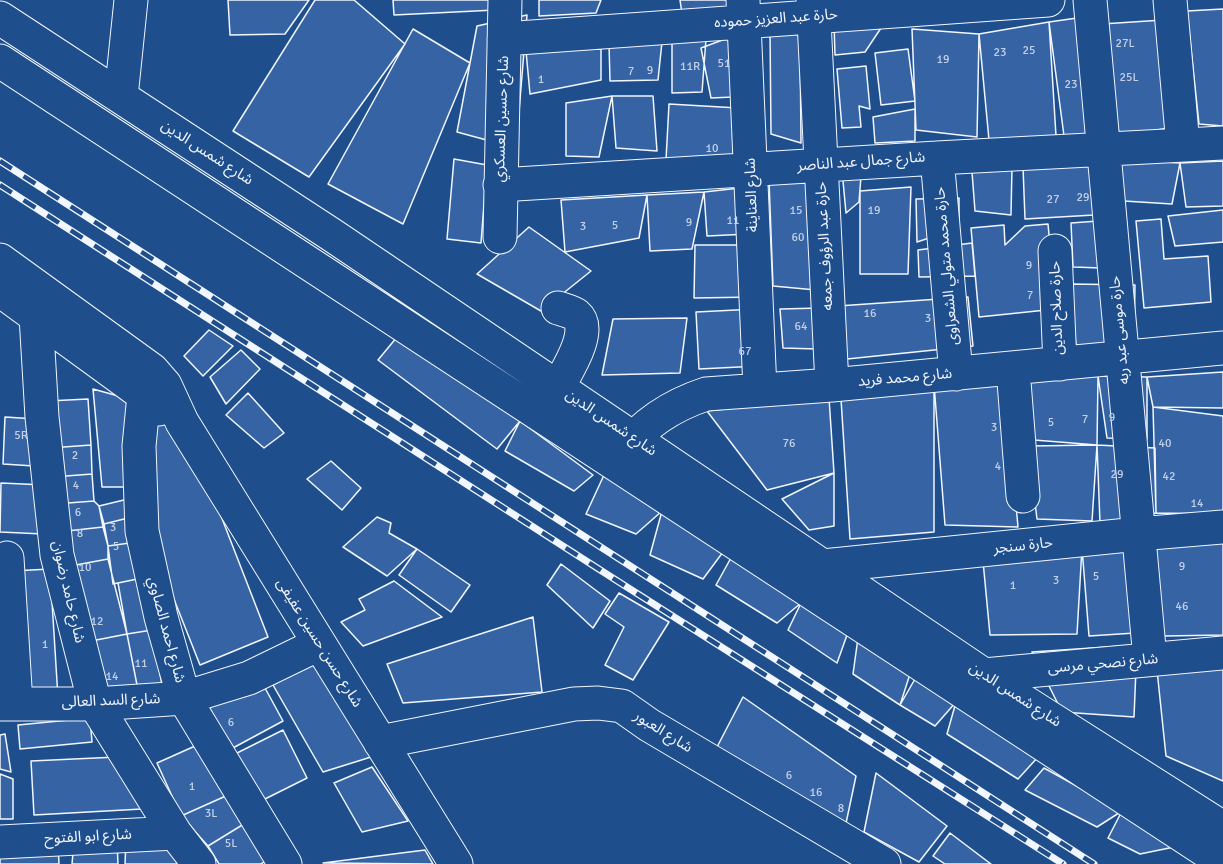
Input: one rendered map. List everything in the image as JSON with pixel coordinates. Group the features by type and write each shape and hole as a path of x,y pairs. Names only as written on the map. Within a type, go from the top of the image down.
{"street":[{"path":"121,97 130,0"},
{"name":"شارع حسين العسكري","path":"500,237 505,0"},
{"name":"حارة عبد العزيز حموده","path":"504,39 744,11 1048,0"},
{"name":"حارة موسى عبد ربه","path":"1090,0 1150,659"},
{"path":"1170,0 1184,145"},
{"name":"حارة عبد الرؤوف جمعه","path":"813,8 832,385"},
{"name":"شارع العناينة","path":"744,11 760,390"},
{"name":"شارع شمس الدين","path":"0,18 332,235 984,675 1223,828"},
{"name":"شارع شمس الدين","path":"0,61 1223,862"},
{"name":"شارع جمال عبد الناصر","path":"500,185 1223,143"},
{"name":"حارة محمد متولي الشعراوى","path":"938,158 956,374"},
{"name":"حارة صلاح الدين","path":"1055,251 1060,364"},
{"name":"شارع حسن حسين عفيفى","path":"0,260 38,302 148,382 155,406 182,422 456,864"},
{"name":"شارع حسن حسين عفيفى","path":"0,290 38,302"},
{"name":"شارع حامد رضوان","path":"38,302 42,417 57,555 95,704 175,832 199,864"},
{"path":"558,308 576,315 582,330 581,341 558,387"},
{"name":"شارع محمد فريد","path":"612,463 632,438 655,418 688,400 706,394 956,374 1223,348"},
{"path":"1012,369 1023,496"},
{"name":"شارع احمد الصاوي","path":"148,382 139,446 142,531 161,617 184,698 285,864"},
{"name":"حارة سنجر","path":"823,566 1223,527"},
{"path":"8,704 4,558 57,555"},
{"name":"شارع السد العالى","path":"8,704 95,704 184,698 249,678 319,644"},
{"name":"شارع نصحي مرسى","path":"984,675 1223,653"},
{"name":"شارع العبور","path":"380,742 574,704 598,703 622,706 649,725 884,864"},
{"name":"شارع ابو الفتوح","path":"0,842 175,832"}],"building":[{"path":"228,0 309,0 285,34 230,35"},
{"path":"315,0 354,0 405,44 309,177 233,131"},
{"path":"393,0 517,0 516,9 394,15"},
{"path":"539,0 601,0 596,13 539,16"},
{"path":"680,0 730,0 728,10 682,14"},
{"path":"1223,9 1223,126 1199,124 1187,11"},
{"path":"527,15 516,148 457,132 477,26"},
{"path":"1084,17 1095,134 1064,136 1049,22"},
{"path":"1163,20 1168,128 1119,137 1102,24"},
{"path":"885,22 865,52 835,55 834,24"},
{"path":"1049,22 1056,136 989,140 979,34"},
{"path":"413,29 470,63 403,224 328,184"},
{"path":"912,29 979,34 977,137 916,130"},
{"path":"770,31 800,34 801,143 771,134"},
{"path":"736,35 733,97 711,98 701,48"},
{"path":"706,39 702,92 672,93 672,40"},
{"path":"662,42 658,80 610,81 609,44"},
{"path":"601,49 601,80 530,94 526,51"},
{"path":"908,49 915,101 881,105 875,53"},
{"path":"866,66 870,109 859,106 861,127 842,128 837,69"},
{"path":"612,96 653,96 657,151 616,148"},
{"path":"612,96 599,157 566,156 566,103"},
{"path":"669,104 738,108 743,161 666,160"},
{"path":"915,109 915,141 875,143 873,117"},
{"path":"454,159 487,165 481,243 447,239"},
{"path":"1116,159 1180,163 1172,204 1124,201"},
{"path":"1223,161 1223,206 1186,207 1180,163"},
{"path":"1094,164 1094,215 1025,219 1023,167"},
{"path":"1012,167 1011,215 975,211 972,172"},
{"path":"842,170 861,176 859,202 846,213"},
{"path":"769,180 811,180 816,290 773,286"},
{"path":"749,187 749,234 707,236 704,192"},
{"path":"911,187 908,274 860,274 860,191"},
{"path":"704,192 692,249 650,251 647,195"},
{"path":"647,195 639,238 565,252 561,200"},
{"path":"959,198 959,228 917,242 916,199"},
{"path":"1223,210 1223,242 1175,246 1168,216"},
{"path":"1125,219 1129,269 1073,267 1071,223"},
{"path":"1161,219 1164,259 1208,256 1211,302 1144,308 1136,221"},
{"path":"1048,224 1056,309 979,317 971,228 1004,225 1005,245 1025,226"},
{"path":"529,227 591,271 541,311 477,274"},
{"path":"972,243 975,276 919,277 918,250"},
{"path":"695,245 752,245 755,297 694,298"},
{"path":"1071,284 1135,285 1134,345 1076,348"},
{"path":"968,297 973,346 847,359 838,306"},
{"path":"821,308 817,349 783,348 780,309"},
{"path":"756,309 759,366 699,369 696,312"},
{"path":"687,318 680,373 602,375 613,319"},
{"path":"209,330 233,346 203,376 184,356"},
{"path":"397,337 520,421 497,449 378,360"},
{"path":"241,350 260,369 226,404 210,377"},
{"path":"1223,372 1223,408 1153,407 1147,377"},
{"path":"1098,376 1147,377 1147,439 1107,438"},
{"path":"1098,376 1097,445 1034,440 1027,379"},
{"path":"1005,382 1018,527 945,525 934,384"},
{"path":"934,384 934,532 850,539 841,399"},
{"path":"93,389 129,399 130,487 102,487"},
{"path":"248,393 284,433 264,448 226,415"},
{"path":"829,398 834,473 767,490 707,411"},
{"path":"88,399 91,445 50,448 48,401"},
{"path":"1153,407 1223,416 1223,514 1156,513"},
{"path":"151,409 188,431 268,637 200,665 147,531"},
{"path":"5,417 36,419 34,466 3,464"},
{"path":"520,421 593,475 574,491 505,451"},
{"path":"91,445 92,474 53,477 50,448"},
{"path":"1097,445 1155,448 1156,513 1100,523"},
{"path":"1097,445 1092,521 1037,519 1028,446"},
{"path":"331,461 361,488 342,510 307,479"},
{"path":"834,473 834,526 809,530 782,499"},
{"path":"92,474 94,501 55,504 53,477"},
{"path":"604,475 662,511 636,534 586,514"},
{"path":"1,483 45,485 43,534 0,532"},
{"path":"128,499 132,517 104,524 99,506"},
{"path":"94,501 99,506 103,527 58,532 55,504"},
{"path":"662,511 723,552 703,579 650,555"},
{"path":"132,517 137,542 108,546 104,524"},
{"path":"377,517 391,523 389,533 417,549 387,576 343,547"},
{"path":"103,527 108,546 108,559 65,567 58,532"},
{"path":"1223,539 1223,635 1164,636 1155,547"},
{"path":"137,542 142,578 113,584 108,546"},
{"path":"1131,546 1135,633 1089,636 1082,548"},
{"path":"1082,548 1077,634 990,635 983,561"},
{"path":"417,549 470,585 451,612 399,575"},
{"path":"732,556 801,603 777,623 716,585"},
{"path":"108,559 127,634 81,643 65,567"},
{"path":"561,564 610,601 593,628 547,585"},
{"path":"50,569 58,698 20,701 12,571"},
{"path":"142,578 152,630 127,634 118,583"},
{"path":"394,581 442,617 363,646 341,622 365,610 359,599"},
{"path":"619,593 669,622 633,680 605,665 624,627 605,614"},
{"path":"801,603 847,635 837,663 788,630"},
{"path":"533,617 542,692 403,703 387,664"},
{"path":"152,630 162,685 138,690 127,634"},
{"path":"127,634 138,690 95,700 81,643"},
{"path":"858,638 910,674 900,705 853,674"},
{"path":"1137,645 1134,717 1062,712 1032,652"},
{"path":"314,661 371,757 323,772 273,685"},
{"path":"1223,665 1223,781 1166,756 1157,670"},
{"path":"259,677 283,721 231,749 208,705"},
{"path":"915,679 956,702 935,726 900,705"},
{"path":"743,697 856,776 845,828 716,749"},
{"path":"956,702 1038,757 1018,779 947,734"},
{"path":"90,718 92,742 20,749 18,725"},
{"path":"283,730 307,778 259,802 235,754"},
{"path":"5,734 11,772 0,769 0,735"},
{"path":"204,742 228,795 181,816 157,763"},
{"path":"117,757 142,809 34,815 31,761"},
{"path":"372,767 408,821 362,832 334,783"},
{"path":"1044,768 1122,811 1097,827 1025,790"},
{"path":"876,773 947,826 919,862 864,832"},
{"path":"0,774 13,779 13,819 0,819"},
{"path":"228,795 252,819 208,846 181,816"},
{"path":"1122,811 1184,845 1140,854 1108,838"},
{"path":"252,819 274,856 261,864 219,864 208,846"},
{"path":"950,833 991,864 945,864 933,856"},
{"path":"126,840 167,841 180,864 125,864"},
{"path":"117,841 118,864 72,864 74,842"},
{"path":"58,845 59,864 0,864 0,846"},
{"path":"425,850 433,864 323,863"}],"railway":[{"path":"0,161 1094,864"},
{"path":"0,185 1063,864"}]}
